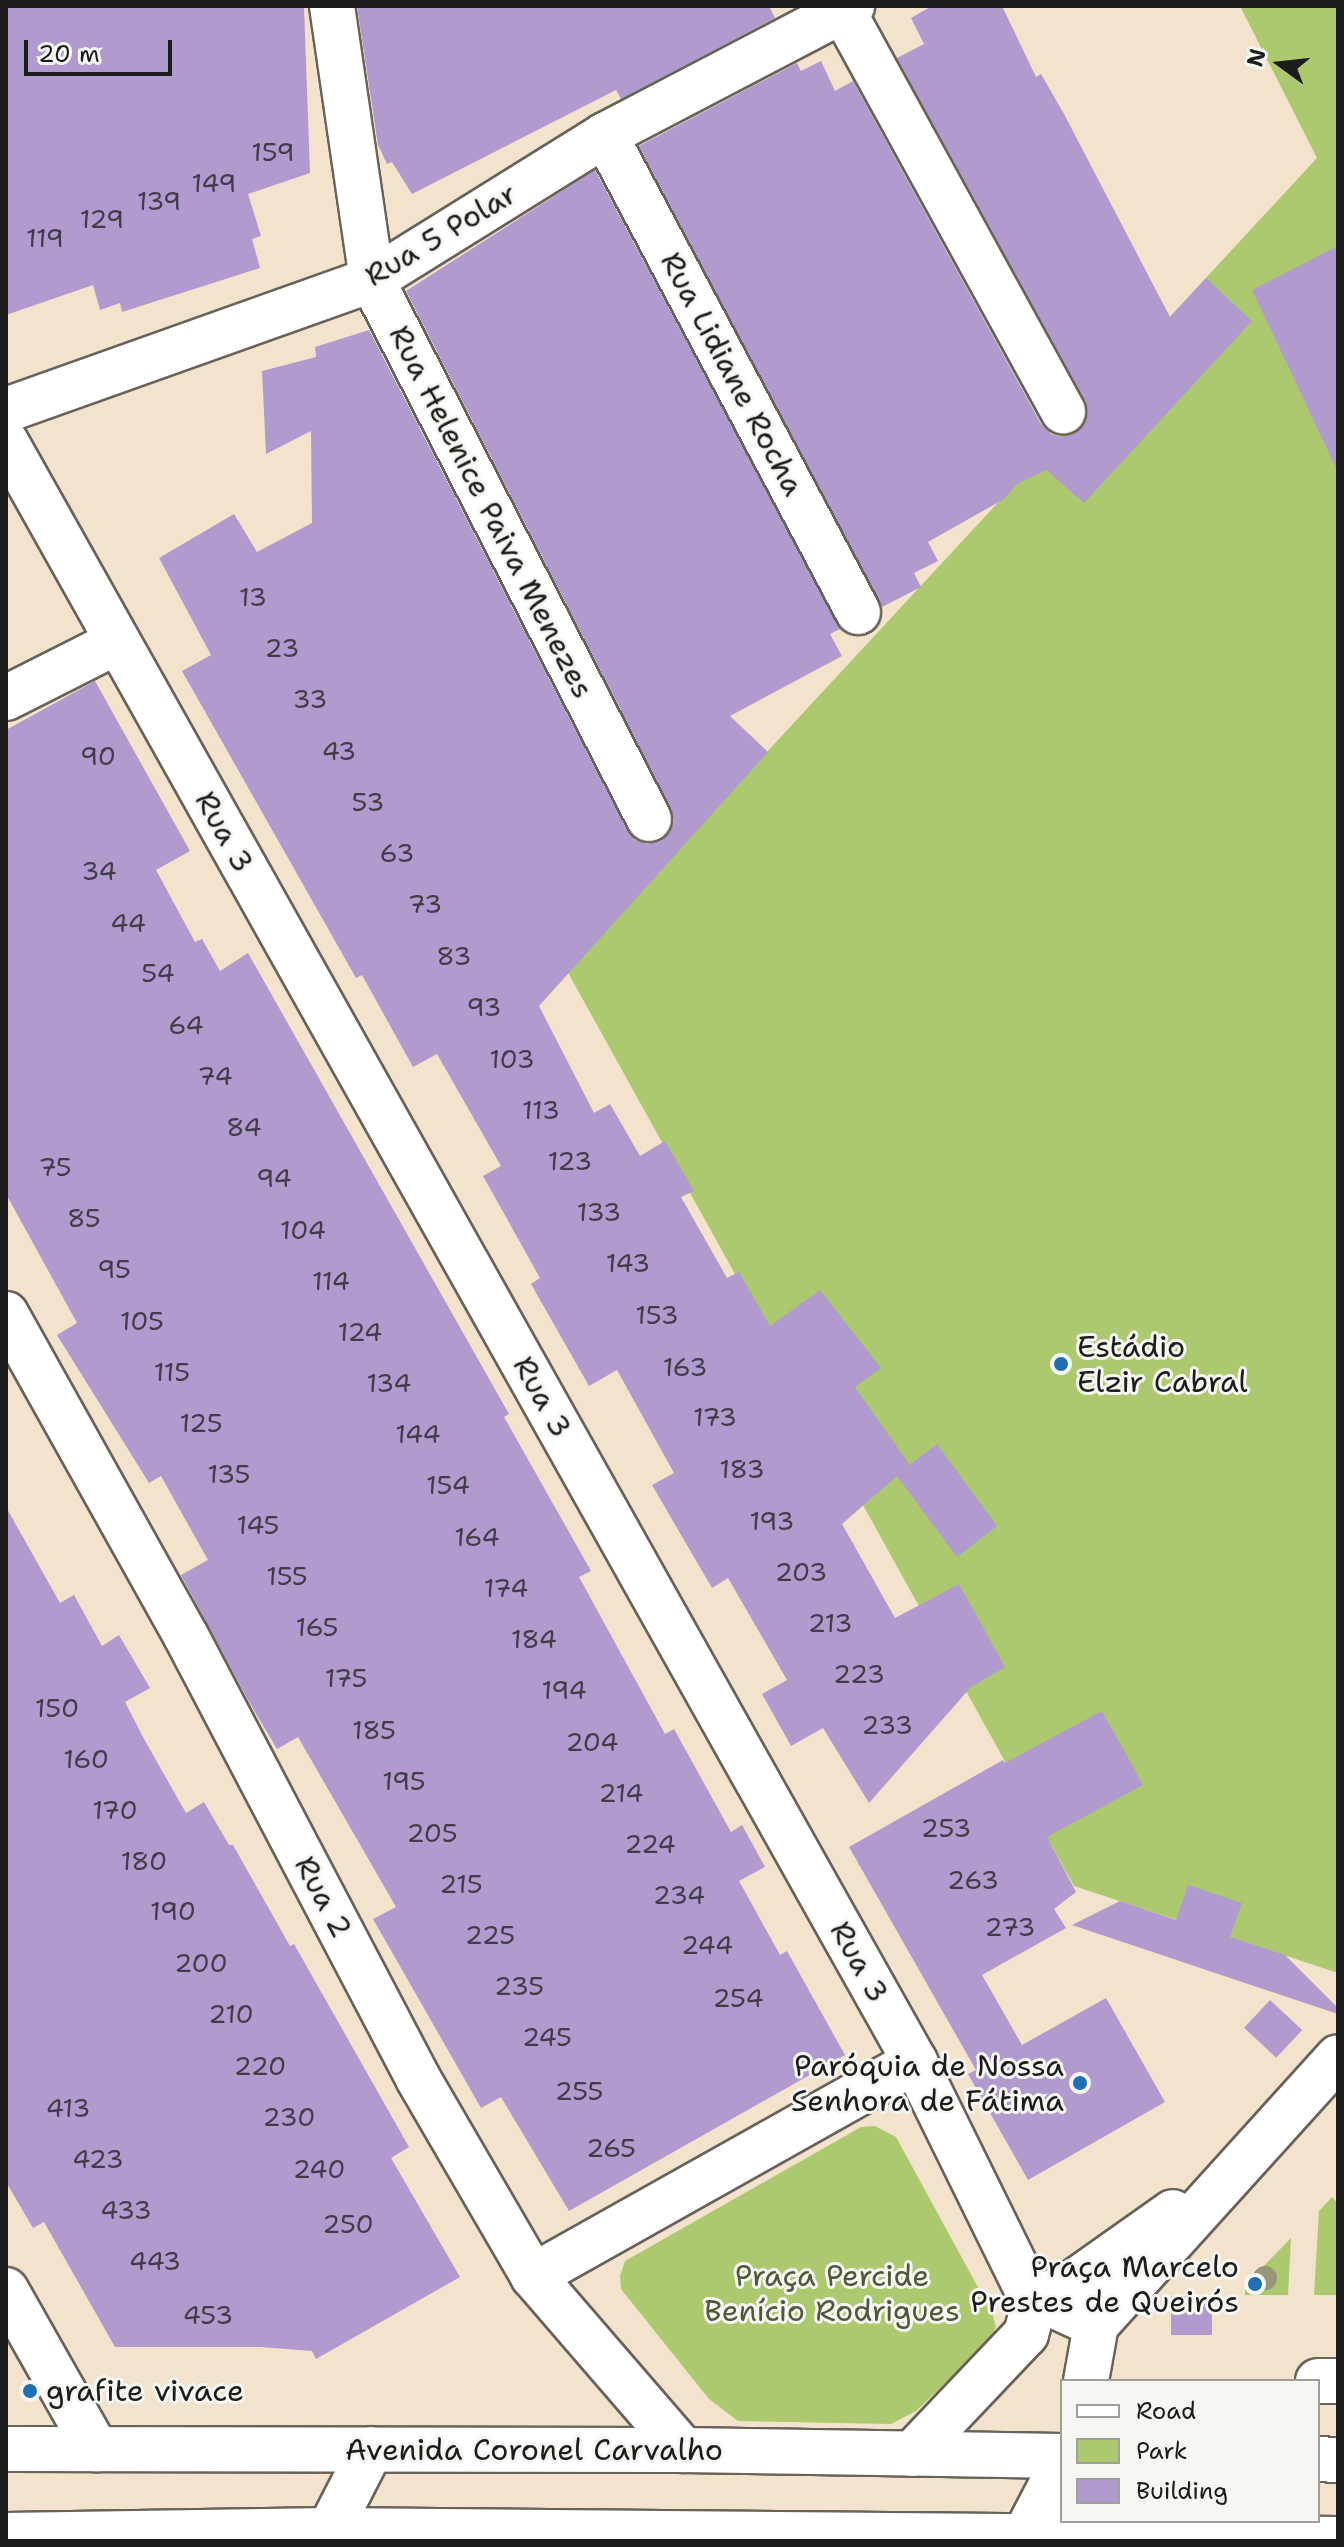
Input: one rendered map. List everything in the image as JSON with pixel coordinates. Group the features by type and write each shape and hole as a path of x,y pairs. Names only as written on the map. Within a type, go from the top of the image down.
{"street":[{"name":"Rua Helenice Paiva Menezes","path":"332,6 372,280 649,819"},
{"name":"Rua 5 Polar","path":"6,410 372,280 605,135 848,8"},
{"path":"848,8 1063,412"},
{"name":"Rua Lidiane Rocha","path":"605,135 858,612"},
{"name":"Rua 3","path":"6,442 915,2062 1029,2294"},
{"path":"6,698 117,642"},
{"name":"Rua 2","path":"6,1314 186,1636 419,2080 533,2276 683,2450"},
{"path":"1086,2379 1096,2325 1338,2057"},
{"path":"533,2276 915,2062"},
{"path":"1029,2294 1047,2294 1070,2285 1187,2202 1217,2189"},
{"path":"6,2290 96,2449"},
{"path":"1029,2294 1096,2325"},
{"path":"912,2454 1026,2334 1031,2315 1029,2294"},
{"name":"Avenida Coronel Carvalho","path":"6,2449 683,2450 1060,2456"},
{"path":"326,2535 371,2449"},
{"path":"1023,2538 1060,2468"},
{"path":"6,2535 1338,2539"}],"green space":[{"name":"Estádio Elzir Cabral","path":"1240,6 1338,6 1338,1973 1074,1886 566,969 1317,158"},
{"name":"Praça Percide Benício Rodrigues","path":"875,2126 896,2137 992,2313 996,2327 987,2344 916,2411 891,2424 738,2421 709,2399 621,2289 620,2276 625,2261 861,2127"},
{"path":"1332,2197 1338,2204 1338,2295 1314,2295 1319,2211"},
{"path":"1291,2238 1288,2295 1245,2295 1245,2285"}],"building":[{"path":"6,6 304,6 310,173 248,194 261,236 252,239 260,268 122,312 120,303 100,310 93,285 6,315"},
{"path":"357,6 769,6 775,18 621,99 616,90 412,194 392,162 387,164 378,145"},
{"path":"932,6 1002,6 1036,77 1041,74 1064,114 1170,317 1206,278 1252,321 1084,503 1046,470 1017,484 1004,499 928,542 938,561 914,573 921,587 882,607 639,146 797,63 801,71 821,61 835,91 853,81 1041,424 1051,434 1062,437 1074,434 1085,424 1088,412 1085,400 897,58 924,44 911,18"},
{"path":"595,170 840,629 830,634 842,656 730,716 768,752 539,1006 594,1113 610,1104 640,1156 665,1141 694,1191 681,1197 727,1278 739,1272 770,1326 820,1290 881,1368 855,1387 909,1464 905,1468 937,1444 997,1526 957,1557 897,1476 842,1524 895,1618 959,1584 1005,1667 971,1687 869,1803 823,1728 791,1746 762,1694 787,1680 728,1578 712,1588 652,1485 674,1473 617,1370 589,1386 531,1284 540,1278 483,1176 501,1166 437,1054 413,1067 362,975 356,978 182,671 211,655 159,558 234,514 257,552 312,523 311,431 266,454 262,371 316,357 315,347 369,330 627,830 635,840 647,844 661,841 670,832 674,821 671,808 406,291"},
{"path":"1338,246 1338,472 1252,290"},
{"path":"95,681 190,851 156,870 195,942 202,939 220,971 248,953 509,1414 504,1417 591,1571 579,1577 665,1734 674,1729 731,1832 742,1825 765,1867 739,1881 780,1955 787,1951 845,2055 569,2211 501,2097 481,2108 373,1919 396,1907 298,1737 277,1749 248,1700 181,1575 208,1560 161,1476 149,1483 57,1335 77,1323 6,1194 6,730"},
{"path":"6,1507 60,1603 74,1595 102,1646 119,1635 150,1688 125,1702 144,1739 186,1813 204,1802 229,1845 233,1845 290,1946 294,1944 409,2147 391,2158 460,2277 316,2359 312,2351 261,2347 115,2347 44,2222 33,2228 6,2182"},
{"path":"1102,1711 1143,1785 1047,1837 1076,1892 1054,1909 1066,1928 982,1975 1022,2045 1106,1998 1165,2102 1028,2180 968,2074 976,2070 849,1847 1003,1760 1005,1763"},
{"path":"1188,1885 1242,1903 1230,1937 1285,1955 1338,2008 1338,2014 1072,1925 1120,1901 1176,1920"},
{"path":"1270,2000 1302,2030 1276,2058 1244,2028"},
{"path":"1171,2296 1212,2296 1212,2335 1171,2335"}],"place":[{"name":"Estádio Elzir Cabral","path":"1061,1364"},
{"name":"Paróquia de Nossa Senhora de Fátima","path":"1080,2083"},
{"name":"Praça Marcelo Prestes de Queirós","path":"1255,2284"},
{"name":"grafite vivace","path":"30,2391"}]}
